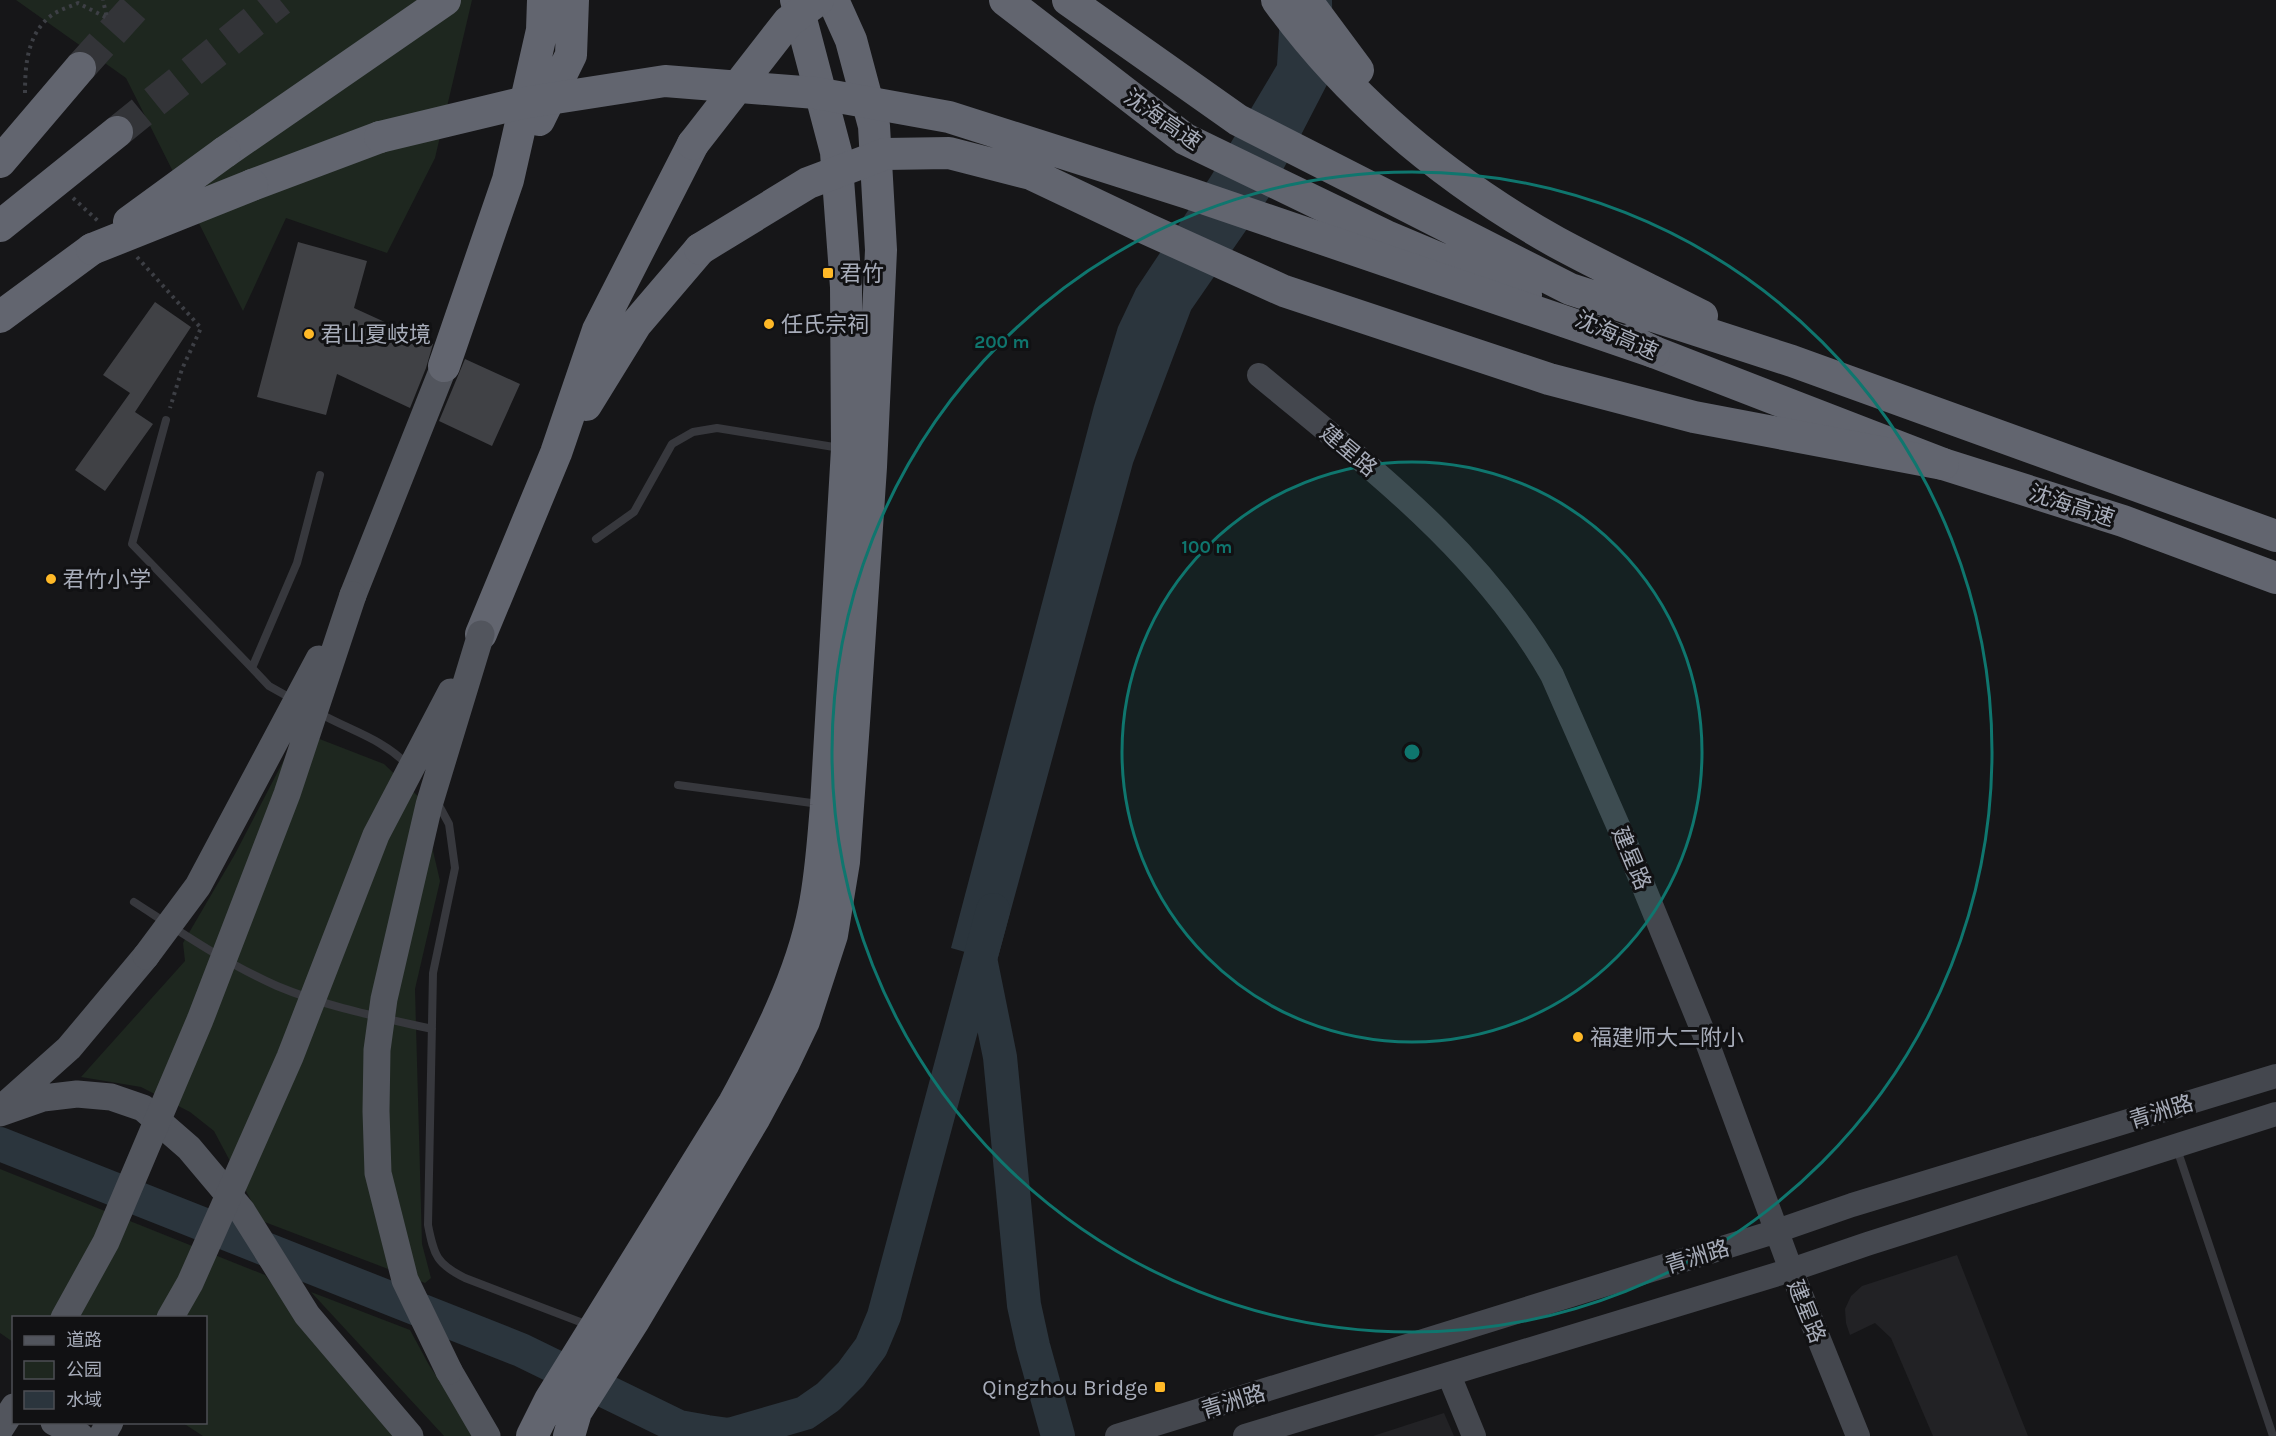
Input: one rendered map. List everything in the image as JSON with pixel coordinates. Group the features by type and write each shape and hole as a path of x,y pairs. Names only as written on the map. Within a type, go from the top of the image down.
{"highway":[{"path":"444,366 508,180 542,30 543,0"},
{"path":"508,180 571,55 573,0"},
{"path":"532,1436 565,1416 735,1103 788,993 814,912 822,862 847,449 846,287 836,153 796,0"},
{"path":"481,634 556,453 598,330 693,144 788,22 818,0"},
{"path":"607,1335 755,1117 804,1021 832,935 844,862 871,467 881,250 874,126 851,40 833,0"},
{"name":"沈海高速","path":"1005,0 1185,139 1386,236 1595,323 1654,352 1943,464 2123,521 2276,578"},
{"name":"沈海高速","path":"1068,0 1238,120 1570,289 1792,361 2276,536"},
{"path":"1277,0 1307,42 1353,92 1411,144 1460,182 1556,242 1792,361"},
{"path":"1306,0 1349,60 1460,182"},
{"path":"0,317 98,238 438,5"},
{"path":"0,162 81,68"},
{"path":"98,238 252,185 380,137 517,104 665,81 816,93 949,117 1188,193 1654,352"},
{"path":"0,226 117,132"},
{"path":"556,453 636,324 700,249 808,183 885,154 949,153 1031,174 1147,230 1284,291 1549,379 1694,417 1943,464"}],"main road":[{"path":"65,1316 106,1242 200,1020 287,794 353,595 444,366"},
{"name":"建星路","path":"1259,375 1441,530 1477,571 1539,652 1552,675 1632,857 1704,1034 1791,1270 1858,1436"},
{"path":"0,1111 69,1048 146,956 198,886 353,595"},
{"path":"171,1316 190,1283 290,1057 376,835 481,634"},
{"path":"481,634 429,805 388,978 377,1050 376,1112 378,1173 405,1280 448,1371 487,1436"},
{"name":"青洲路","path":"1118,1436 1777,1231 1852,1205 2276,1076"},
{"path":"0,1111 43,1098 77,1094 111,1097 143,1108 189,1148 242,1211 307,1315 410,1436"},
{"name":"青洲路","path":"1245,1436 1791,1270 2276,1114"},
{"path":"1492,1320 1503,1359"},
{"path":"1449,1375 1474,1436"},
{"path":"0,1429 12,1410"},
{"path":"58,1424 80,1436"}],"lane":[{"path":"166,420 132,544 269,686 346,729 377,740 399,756 420,777"},
{"path":"596,539 634,512 672,444 693,432 717,428 847,449"},
{"path":"252,668 297,563 320,475"},
{"path":"428,784 449,824 455,868 433,973 428,1225 433,1251 447,1269 465,1278 607,1335"},
{"path":"678,785 826,805"},
{"path":"134,902 202,945 275,985 357,1013 432,1029"},
{"path":"2176,1145 2273,1436"}],"path":[{"path":"26,102 25,70 32,39 51,16 78,3 107,18 103,0"},
{"path":"66,190 98,238"},
{"path":"136,257 201,328 182,369 166,420"}],"shaded area":[{"path":"1957,1255 2028,1436 1933,1436 1891,1338 1875,1323 1850,1335 1845,1309 1851,1296 1862,1286"},
{"path":"1444,1413 1454,1436 1373,1436"}],"green space":[{"path":"16,0 472,0 435,158 387,253 286,218 243,311 126,78"},
{"path":"299,731 384,764 421,799 440,881 415,989 422,1244 431,1278 425,1283 262,1221 214,1131 190,1112 141,1087 81,1077 185,961 183,943 235,854"},
{"path":"0,1169 265,1275 348,1383 400,1436 203,1436 185,1424 207,1424 207,1316 12,1316 12,1341 0,1333"},
{"path":"311,1292 410,1330 429,1365 477,1436 444,1436"}],"water":[{"path":"1281,0 1332,0 1333,73 1269,197 1191,310 1133,463 997,961 951,948 1094,406 1118,327 1136,289 1211,176 1277,65"}],"building":[{"path":"298,242 367,261 354,308 433,344 410,408 337,374 326,415 257,397"},
{"path":"155,302 191,327 135,412 153,424 105,491 75,470 130,393 103,375"},
{"path":"465,359 520,384 492,446 439,421"}],"waterway":[{"path":"0,1144 521,1350 679,1427 729,1435 805,1413 828,1397 851,1374 871,1347 884,1316 993,910"},
{"path":"981,963 1000,1057 1024,1305 1058,1436"}],"tunnel":[{"path":"80,68 141,0"},
{"path":"117,132 280,0"}],"place":[{"name":"君竹","path":"828,273"},
{"name":"任氏宗祠","path":"769,324"},
{"name":"君山夏岐境","path":"309,334"},
{"name":"君竹小学","path":"51,579"},
{"name":"福建师大二附小","path":"1578,1037"},
{"name":"Qingzhou Bridge","path":"1160,1387"}]}
